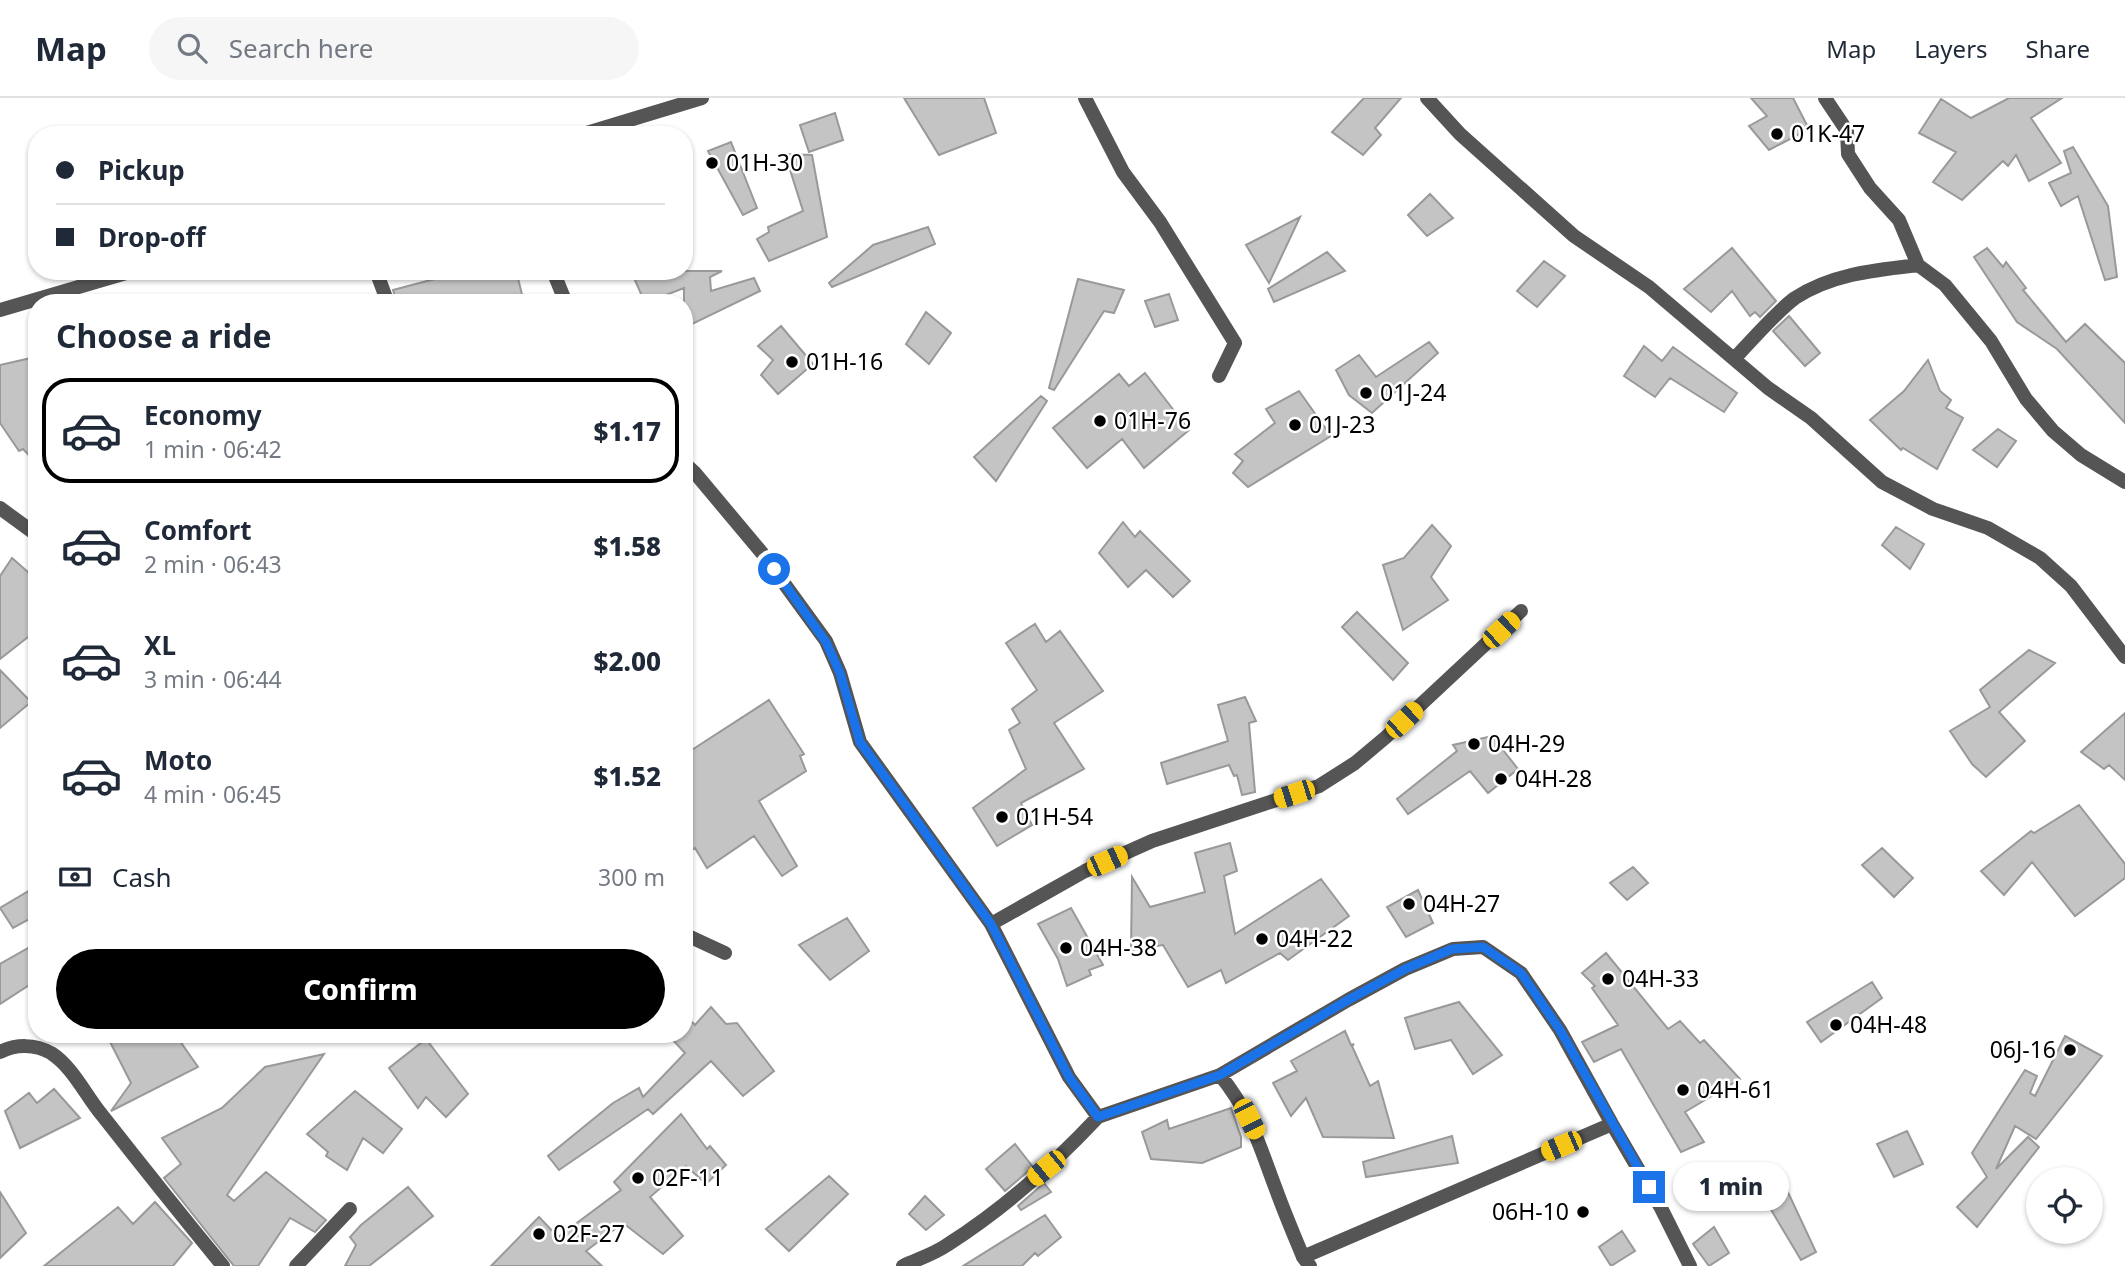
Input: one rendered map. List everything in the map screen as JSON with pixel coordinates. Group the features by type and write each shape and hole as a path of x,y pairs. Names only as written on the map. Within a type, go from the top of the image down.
{"street":[{"path":"610,126 702,98"},
{"path":"1085,98 1123,172 1160,222 1235,343 1219,376"},
{"path":"1427,98 1460,134 1574,236 1649,286 1768,388 1811,418 1882,482 1933,509 1988,528 2040,558 2071,586 2125,657"},
{"path":"1825,98 1847,131 1848,154 1870,188 1899,220 1918,265 1945,285 1991,341 2026,399 2053,431 2081,455 2125,482"},
{"path":"1734,359 1793,299 1821,284 1861,271 1918,265"},
{"path":"55,294 102,280"},
{"path":"0,310 28,302"},
{"path":"693,470 762,553 826,642 840,673 860,742 991,924 1069,1077 1098,1117"},
{"path":"0,508 28,528"},
{"path":"991,924 1085,871 1152,842 1319,786 1355,764 1521,611"},
{"path":"693,938 724,953"},
{"path":"903,1266 945,1247 989,1215 1065,1153 1098,1117 1220,1075 1405,969 1452,949 1483,947 1521,973 1560,1030 1661,1208 1690,1266"},
{"path":"0,1052 12,1046 30,1046 51,1053 67,1068 223,1266"},
{"path":"1220,1075 1239,1099 1259,1139 1276,1191 1306,1261 1612,1124"},
{"path":"296,1266 350,1209"}],"building":[{"path":"904,98 984,98 996,133 939,155"},
{"path":"1364,98 1401,98 1375,128 1381,135 1363,155 1332,132"},
{"name":"01K-47","path":"1751,98 1793,98 1809,129 1769,150 1749,126 1767,116"},
{"path":"2009,98 2062,98 2031,118 2061,163 2029,181 2016,155 2008,166 2003,161 1962,200 1933,182 1956,152 1919,133 1941,99 1971,118"},
{"path":"835,113 843,140 809,152 800,125"},
{"path":"731,142 757,208 743,215 708,151"},
{"path":"2073,147 2108,206 2117,277 2105,280 2078,196 2061,206 2049,183 2071,173 2064,151"},
{"path":"785,154 812,155 827,237 769,261 757,239 769,232 768,227 803,211"},
{"path":"1430,194 1453,218 1427,236 1408,215"},
{"path":"1300,217 1269,283 1246,245"},
{"path":"928,227 935,244 832,287 829,283 873,245"},
{"path":"1732,248 1776,301 1760,317 1755,312 1750,316 1732,291 1711,312 1684,289"},
{"path":"1987,248 2003,267 2006,262 2026,288 2023,290 2066,342 2085,324 2125,363 2125,423 2057,349 2017,322 1974,257"},
{"path":"1327,252 1345,271 1274,302 1268,289"},
{"path":"1544,261 1565,276 1537,307 1517,291"},
{"path":"693,271 722,271 710,277 711,291 754,278 760,291 693,324 693,294 684,294 684,288 668,294 641,294 635,280 693,280"},
{"path":"1078,279 1124,290 1114,313 1104,311 1054,390 1049,388"},
{"path":"431,280 518,280 522,294 394,294 393,290"},
{"path":"1169,294 1178,320 1155,327 1145,301"},
{"path":"926,312 951,333 929,364 906,344"},
{"path":"1789,316 1820,353 1805,366 1773,331"},
{"name":"01H-16","path":"781,326 813,364 778,394 761,375 773,360 758,346"},
{"path":"1429,342 1438,353 1372,413 1349,395 1336,370 1359,355 1376,377"},
{"path":"1644,346 1662,361 1673,347 1737,393 1724,412 1670,378 1655,397 1624,376"},
{"path":"28,359 28,454 23,449 19,451 0,423 0,365"},
{"path":"1928,360 1940,391 1951,400 1946,408 1963,418 1937,469 1903,448 1901,450 1870,420 1904,391"},
{"path":"1145,373 1189,430 1144,468 1122,439 1087,468 1053,428 1119,374 1129,386"},
{"path":"1299,391 1331,436 1248,487 1233,473 1243,461 1235,454 1275,423 1266,409"},
{"path":"1041,396 1047,401 996,481 974,457"},
{"path":"1998,429 2016,441 1997,467 1973,450"},
{"path":"1123,522 1135,537 1140,531 1190,581 1173,597 1146,570 1128,587 1099,553"},
{"path":"1432,525 1451,546 1431,577 1448,600 1403,630 1383,565 1404,558"},
{"path":"1896,527 1924,544 1910,569 1882,545"},
{"path":"12,558 28,572 28,637 0,659 0,576"},
{"path":"1357,612 1408,663 1393,680 1342,627"},
{"path":"1035,624 1046,642 1060,631 1103,691 1054,723 1084,769 1021,803 1032,825 997,846 973,808 1026,769 1009,730 1020,723 1012,709 1037,690 1006,643"},
{"path":"2029,650 2055,663 1999,712 2025,741 1986,777 1972,764 1950,731 1990,707 1980,690"},
{"path":"0,670 28,699 28,705 0,728"},
{"path":"1245,697 1256,721 1249,723 1255,792 1242,795 1237,775 1234,776 1229,765 1167,784 1161,763 1228,741 1218,705"},
{"path":"769,700 804,754 800,756 806,771 759,801 797,866 782,876 754,836 707,868 695,848 693,849 693,749"},
{"path":"2125,713 2125,780 2109,765 2104,769 2081,752"},
{"path":"1492,736 1518,769 1488,793 1470,771 1408,814 1397,799 1457,751 1453,745"},
{"path":"2079,805 2125,864 2125,878 2075,916 2032,862 2004,895 1981,871 2031,831 2034,833"},
{"path":"1230,843 1237,871 1224,876 1235,934 1321,879 1349,916 1288,960 1280,953 1226,983 1221,970 1188,987 1163,945 1131,950 1132,877 1150,907 1205,892 1195,853"},
{"path":"1882,848 1913,878 1894,897 1862,865"},
{"path":"1633,867 1648,883 1627,900 1610,883"},
{"name":"04H-27","path":"1418,890 1433,923 1406,937 1387,907"},
{"path":"28,891 28,920 13,928 0,908"},
{"name":"04H-38","path":"1071,908 1103,965 1089,970 1091,975 1067,986 1058,959 1038,924"},
{"path":"847,918 869,951 830,980 799,945"},
{"path":"28,948 28,986 0,1004 0,964"},
{"path":"1606,953 1668,1029 1680,1021 1700,1043 1704,1040 1740,1079 1685,1112 1704,1142 1681,1152 1621,1049 1594,1062 1582,1042 1618,1025 1592,988 1595,986 1582,973"},
{"name":"04H-48","path":"1872,982 1882,998 1821,1042 1807,1022"},
{"path":"1459,1002 1502,1055 1473,1074 1451,1040 1415,1049 1405,1018"},
{"path":"711,1007 726,1024 737,1023 774,1071 743,1096 711,1061 653,1114 648,1109 559,1170 548,1156 613,1103 639,1088 643,1097 685,1053 676,1043 693,1043 693,1023 695,1025"},
{"path":"1345,1031 1351,1045 1354,1044 1352,1046 1370,1086 1378,1081 1394,1138 1323,1137 1306,1098 1291,1116 1273,1083 1297,1071 1291,1061"},
{"path":"2065,1036 2102,1056 2036,1139 2015,1126 1996,1169 2028,1137 2039,1147 1977,1227 1957,1207 1987,1177 1972,1153 2025,1070 2037,1076 2030,1093 2035,1096"},
{"path":"111,1043 181,1043 198,1067 111,1111 131,1083"},
{"path":"421,1043 429,1043 468,1094 446,1117 426,1097 418,1108 389,1068"},
{"path":"324,1054 227,1195 234,1201 266,1172 326,1220 315,1232 290,1218 258,1266 234,1266 164,1178 181,1164 162,1138 222,1108 265,1067"},
{"path":"54,1089 80,1118 20,1148 5,1111 29,1093 37,1103"},
{"path":"355,1091 402,1129 383,1153 363,1138 347,1170 326,1156 328,1152 307,1134"},
{"path":"1231,1108 1241,1137 1241,1147 1202,1163 1151,1159 1142,1132 1167,1120 1169,1129"},
{"path":"681,1114 707,1149 710,1146 726,1165 706,1184 686,1166 650,1197 683,1236 663,1254 623,1223 586,1251 602,1266 491,1266 539,1217 558,1237 621,1190 614,1182"},
{"path":"1907,1131 1923,1164 1894,1177 1877,1144"},
{"path":"1452,1136 1458,1163 1366,1177 1363,1162"},
{"path":"1015,1144 1033,1167 1005,1191 986,1169"},
{"path":"829,1176 848,1194 789,1251 766,1229"},
{"path":"1044,1183 1051,1192 1021,1210 1018,1206"},
{"path":"408,1187 433,1216 369,1266 345,1266 356,1245 350,1237"},
{"path":"1786,1188 1816,1252 1801,1260 1764,1198"},
{"path":"0,1192 26,1233 0,1258"},
{"path":"925,1196 944,1215 926,1230 909,1214"},
{"path":"155,1202 192,1243 173,1266 44,1266 118,1207 133,1224"},
{"path":"1045,1215 1061,1237 1038,1256 1035,1253 1022,1266 963,1266"},
{"path":"1714,1227 1729,1253 1709,1266 1693,1244"},
{"path":"1622,1231 1635,1251 1611,1266 1599,1247"}],"place":[{"name":"01K-47","path":"1777,134"},
{"name":"01H-30","path":"712,163"},
{"name":"01H-16","path":"792,362"},
{"name":"01J-24","path":"1366,393"},
{"name":"01H-76","path":"1100,421"},
{"name":"01J-23","path":"1295,425"},
{"name":"04H-29","path":"1474,744"},
{"name":"04H-28","path":"1501,779"},
{"name":"01H-54","path":"1002,817"},
{"name":"04H-27","path":"1409,904"},
{"name":"04H-22","path":"1262,939"},
{"name":"04H-38","path":"1066,948"},
{"name":"04H-33","path":"1608,979"},
{"name":"04H-48","path":"1836,1025"},
{"name":"06J-16","path":"2070,1050"},
{"name":"04H-61","path":"1683,1090"},
{"name":"02F-11","path":"638,1178"},
{"name":"06H-10","path":"1583,1212"},
{"name":"02F-27","path":"539,1234"}],"route":[{"path":"774,569 826,642 840,673 860,742 991,924 1069,1077 1098,1117 1220,1075 1405,969 1452,949 1483,947 1521,973 1560,1030 1649,1187"}]}
